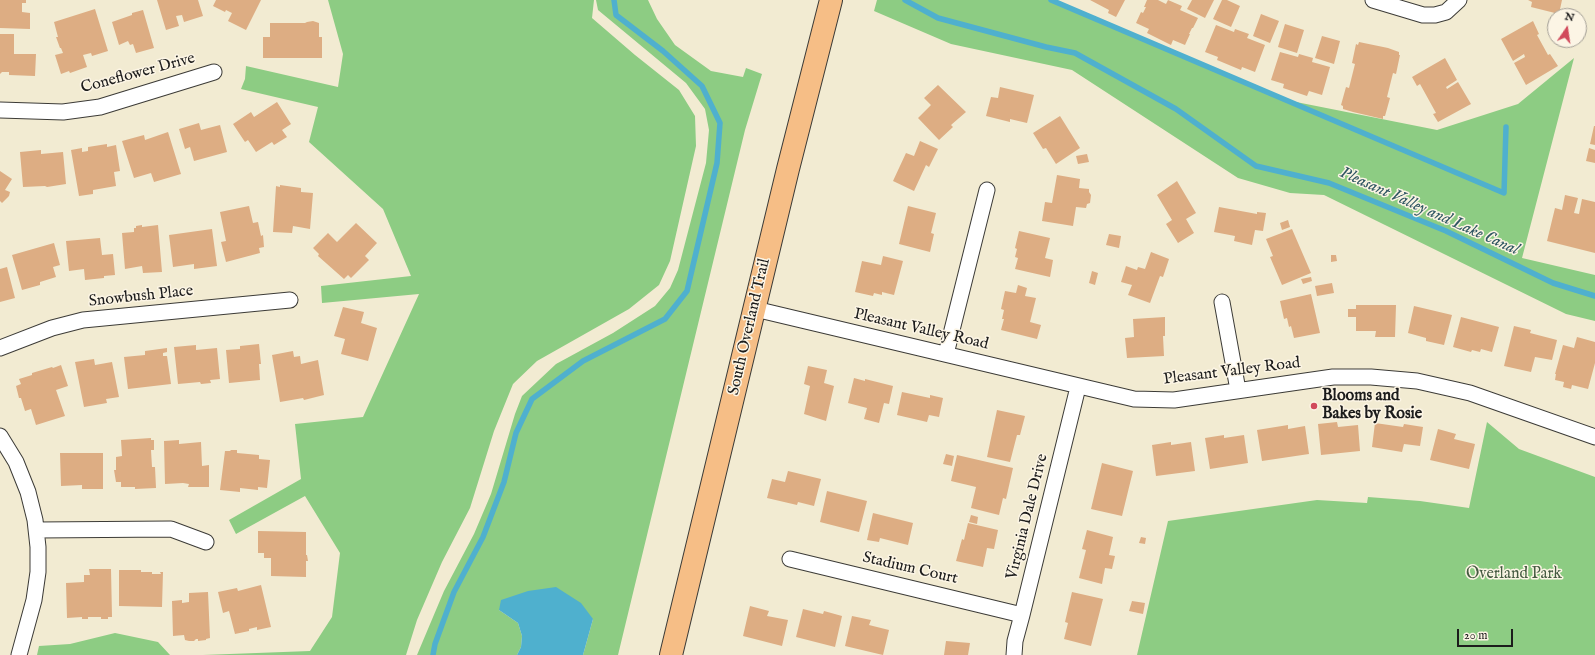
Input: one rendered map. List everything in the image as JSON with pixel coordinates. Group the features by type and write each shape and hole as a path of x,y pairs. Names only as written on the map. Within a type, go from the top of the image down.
{"main road":[{"name":"South Overland Trail","path":"672,655 831,0"}],"street":[{"path":"1373,0 1423,15 1435,15 1446,12 1459,0"},
{"name":"Coneflower Drive","path":"0,110 63,112 100,106 214,72"},
{"path":"946,354 986,190"},
{"name":"Snowbush Place","path":"0,348 52,328 83,320 290,300"},
{"path":"1222,302 1238,390"},
{"name":"Pleasant Valley Road","path":"755,309 1078,387 1134,399 1174,400 1332,377 1371,377 1418,381 1470,393 1595,437"},
{"name":"Virginia Dale Drive","path":"1014,655 1015,641 1078,387"},
{"path":"0,436 16,462 28,492 37,530 38,572 34,600 20,655"},
{"path":"37,530 171,529 206,542"},
{"name":"Stadium Court","path":"790,559 1022,615"}],"green space":[{"path":"328,0 594,0 592,18 679,90 695,116 696,146 670,261 659,285 629,309 537,361 513,384 494,431 470,508 442,562 417,620 406,655 203,655 310,651 332,617 340,553 305,496 236,534 229,520 301,479 295,424 363,417 419,294 322,303 321,286 411,276 383,209 309,142 318,107 241,89 245,79 246,66 338,87 343,54"},
{"path":"596,0 648,0 657,19 675,45 711,71 743,77 746,68 762,74 745,130 618,655 583,655 593,619 499,610 518,623 522,636 521,647 517,655 417,655 444,591 474,534 491,494 515,414 522,396 556,364 613,333 655,306 670,288 678,270 706,163 709,130 705,109 686,83 598,10"},
{"path":"877,0 1056,0 1276,98 1437,130 1518,104 1574,58 1522,258 1595,275 1595,321 1566,314 1324,195 1290,193 1238,178 1072,70 951,44 874,11"},
{"name":"Overland Park","path":"1487,422 1519,449 1595,477 1595,655 1137,655 1168,521 1317,500 1367,503 1368,497 1420,501 1469,508"},
{"path":"115,633 158,642 170,655 37,655 39,646 70,644"}],"water":[{"path":"556,587 581,603 593,619 583,655 517,655 521,647 522,636 518,623 499,610 501,600 528,591"}],"building":[{"path":"0,0 26,0 26,3 22,3 22,12 30,13 30,29 0,28"},
{"path":"157,0 198,0 203,16 184,22 182,15 176,16 179,26 166,30"},
{"path":"216,0 261,0 246,30 228,21 232,13 226,10 225,12 213,6"},
{"path":"1090,0 1125,0 1116,17 1108,13 1109,10"},
{"path":"1147,0 1158,0 1166,4 1168,0 1182,6 1180,10 1198,18 1185,45 1173,40 1171,45 1147,33 1149,29 1136,23 1141,12 1143,13 1146,7 1144,7"},
{"path":"1192,0 1214,0 1205,18 1187,9"},
{"path":"1222,0 1227,0 1240,6 1231,27 1213,19"},
{"path":"1528,0 1562,0 1560,8 1547,8 1547,11 1531,7 1532,2"},
{"path":"95,9 108,51 92,56 91,53 83,55 87,67 70,73 69,71 61,74 55,55 63,53 56,37 58,37 54,22"},
{"path":"143,10 154,48 136,53 133,44 130,45 128,41 119,45 112,22"},
{"path":"1261,14 1279,21 1270,43 1253,36"},
{"path":"313,21 319,23 319,37 322,37 322,58 263,58 263,37 270,37 270,23 305,23"},
{"path":"1533,21 1539,34 1537,35 1548,55 1550,54 1558,66 1526,85 1514,63 1525,57 1524,54 1513,61 1501,39"},
{"path":"1285,24 1304,30 1297,53 1278,47"},
{"path":"1216,25 1234,32 1235,29 1249,34 1247,38 1265,45 1255,72 1242,67 1241,70 1217,60 1218,57 1205,52"},
{"path":"0,34 14,34 14,54 36,54 35,76 9,75 9,72 2,72 0,74"},
{"path":"1322,36 1340,41 1334,64 1315,58"},
{"path":"1359,42 1388,48 1399,52 1400,55 1396,74 1393,73 1387,97 1390,98 1383,119 1343,109 1343,106 1341,105 1346,87 1349,88 1355,64 1352,63 1356,44 1358,45"},
{"path":"1280,52 1298,57 1299,54 1313,58 1312,62 1330,67 1322,95 1309,91 1307,96 1283,88 1284,84 1271,80"},
{"path":"1445,58 1457,80 1446,87 1447,89 1458,82 1471,104 1438,122 1433,114 1436,113 1420,84 1417,86 1412,77"},
{"path":"938,85 966,112 951,125 953,127 939,140 918,118 931,105 924,98"},
{"path":"1000,87 1034,95 1027,123 1010,119 1010,122 986,116 991,97 998,98"},
{"path":"277,102 291,124 282,130 287,137 274,145 272,142 256,152 248,140 245,142 233,124 251,112 254,117"},
{"path":"1060,116 1080,148 1056,164 1046,148 1043,149 1033,133"},
{"path":"199,123 201,130 220,125 227,152 194,161 190,147 185,149 179,129"},
{"path":"1595,126 1595,145 1590,144"},
{"path":"168,132 181,174 154,182 151,173 134,178 122,141 144,135 145,140"},
{"path":"920,141 938,149 929,167 926,165 914,191 893,181 906,153 914,156"},
{"path":"107,144 107,147 116,145 120,171 114,172 116,186 93,190 93,194 79,196 71,150 82,148 82,152 88,151 88,147"},
{"path":"1589,148 1595,150 1595,163 1586,161"},
{"path":"41,150 41,154 63,152 66,184 47,187 23,187 20,152"},
{"path":"1087,154 1089,162 1078,164 1076,156"},
{"path":"0,171 12,179 5,190 10,192 9,196 2,203 0,201"},
{"path":"1057,175 1080,179 1079,188 1089,189 1091,195 1090,203 1087,204 1086,208 1076,207 1073,226 1042,221 1045,202 1052,203"},
{"path":"1177,181 1196,213 1186,219 1194,233 1178,243 1166,224 1172,220 1157,195"},
{"path":"280,185 301,188 301,192 313,193 310,229 293,226 292,233 273,232 276,186 280,187"},
{"path":"1565,195 1578,198 1574,213 1579,214 1582,199 1595,202 1595,253 1547,241 1555,208 1562,210"},
{"path":"249,206 253,223 258,222 261,236 263,235 264,247 259,248 260,253 226,262 221,242 226,241 220,212"},
{"path":"908,206 936,213 931,233 934,234 930,252 899,244"},
{"path":"1219,207 1257,214 1257,212 1266,213 1263,231 1255,230 1252,245 1234,241 1235,236 1214,232"},
{"path":"1288,220 1290,227 1282,230 1280,223"},
{"path":"356,223 377,243 365,256 369,260 351,278 348,275 344,279 318,256 319,254 313,248 328,233 337,242"},
{"path":"142,225 142,227 158,225 162,272 143,273 142,266 125,269 122,233 134,232 134,228 136,228 136,226"},
{"path":"212,229 217,266 194,269 194,264 173,267 169,235"},
{"path":"1292,229 1311,273 1282,285 1270,257 1273,256 1266,239"},
{"path":"1019,231 1050,238 1045,258 1053,260 1050,277 1015,269 1018,258 1015,257 1017,249 1015,248"},
{"path":"1109,234 1121,236 1119,248 1106,245"},
{"path":"100,238 102,255 113,254 115,275 85,280 84,269 69,271 66,241"},
{"path":"54,243 60,265 53,267 56,277 40,282 40,285 22,290 12,255"},
{"path":"1151,252 1169,259 1163,277 1160,276 1150,303 1128,295 1132,285 1121,282 1126,266 1137,270 1138,267 1145,269"},
{"path":"1331,255 1336,255 1337,261 1331,262"},
{"path":"883,256 903,261 894,295 882,292 882,295 874,293 873,296 855,292 862,261 881,265"},
{"path":"7,267 15,298 0,302 0,269"},
{"path":"1092,271 1098,273 1095,285 1089,283"},
{"path":"1311,277 1312,281 1303,284 1301,279"},
{"path":"1332,283 1334,293 1317,296 1315,286"},
{"path":"1018,285 1027,288 1025,296 1036,298 1030,322 1041,325 1037,339 1001,330 1004,319 1002,319 1004,310 1001,309 1005,291 1016,293"},
{"path":"1311,294 1320,333 1294,338 1287,318 1284,319 1280,301"},
{"path":"1356,305 1396,305 1395,337 1375,337 1376,331 1356,331 1356,317 1348,317 1348,309 1356,309"},
{"path":"1414,306 1452,315 1444,345 1426,341 1426,338 1408,333"},
{"path":"343,307 364,312 361,323 377,328 368,361 341,354 345,339 334,336"},
{"path":"1165,317 1165,336 1163,336 1164,356 1127,358 1125,338 1134,337 1133,319"},
{"path":"1461,317 1499,327 1492,352 1481,349 1480,352 1472,350 1471,352 1453,347"},
{"path":"1514,326 1531,330 1530,333 1557,340 1552,360 1535,357 1531,372 1504,366"},
{"path":"1577,337 1595,342 1595,363 1588,389 1572,385 1571,389 1563,387 1564,382 1555,380 1555,374 1563,345 1574,348"},
{"path":"259,344 261,364 259,364 260,380 229,383 226,350 240,349 240,346"},
{"path":"196,345 196,350 217,348 220,379 210,380 211,383 201,384 200,382 178,384 174,347"},
{"path":"167,348 167,352 163,353 163,356 167,356 171,384 128,389 124,357 145,355 145,351"},
{"path":"293,351 294,357 300,356 301,364 318,360 324,395 304,400 303,398 280,402 272,355"},
{"path":"94,359 95,365 112,362 119,397 106,399 107,403 84,407 75,362"},
{"path":"61,365 68,386 56,390 65,416 36,425 31,409 25,411 21,398 19,398 16,386 21,384 19,379 32,375 32,373"},
{"path":"808,366 827,370 824,383 834,386 826,421 804,414 810,386 804,384"},
{"path":"854,378 865,381 865,379 893,386 889,404 884,403 879,423 864,419 867,408 848,403"},
{"path":"902,392 930,398 930,395 943,398 939,417 929,415 927,422 897,415"},
{"path":"997,410 1025,416 1020,435 1017,435 1010,462 987,457"},
{"path":"1337,422 1338,427 1358,425 1360,451 1321,455 1318,424"},
{"path":"1375,423 1403,427 1404,424 1423,427 1420,446 1404,444 1402,452 1372,447"},
{"path":"1288,425 1288,429 1305,426 1309,454 1262,461 1257,430"},
{"path":"1438,429 1456,434 1454,439 1475,444 1469,469 1430,460"},
{"path":"1224,435 1224,438 1244,435 1248,463 1210,469 1205,438"},
{"path":"151,438 151,440 154,440 154,450 151,450 152,467 155,467 156,488 135,489 135,487 121,487 121,482 116,482 114,470 116,470 116,457 122,456 121,440"},
{"path":"179,440 179,444 201,442 202,466 209,465 209,487 188,487 189,484 183,483 165,484 164,441"},
{"path":"1171,442 1171,445 1191,442 1195,471 1156,476 1152,445"},
{"path":"237,450 237,453 259,455 259,459 270,460 267,488 258,487 258,490 240,488 240,492 220,490 225,451"},
{"path":"60,453 103,453 103,489 82,489 82,485 61,486"},
{"path":"946,454 954,456 952,466 943,464"},
{"path":"957,455 1013,468 1006,499 1003,498 999,515 971,508 976,487 951,481"},
{"path":"1102,463 1133,471 1122,516 1091,509"},
{"path":"788,471 821,479 814,506 798,502 797,505 767,498 772,479 785,482"},
{"path":"827,491 867,501 859,532 820,522"},
{"path":"873,513 913,523 908,545 880,538 879,542 867,540"},
{"path":"971,515 978,517 977,524 969,522"},
{"path":"968,523 998,530 994,549 987,548 983,567 956,561 962,539 964,540"},
{"path":"1087,530 1113,537 1109,555 1115,556 1112,569 1105,568 1102,584 1079,578 1086,550 1082,549"},
{"path":"258,531 306,532 306,555 308,561 306,561 306,577 271,576 271,558 264,558 264,553 258,553"},
{"path":"1141,537 1146,538 1145,544 1139,543"},
{"path":"89,569 111,569 112,617 108,617 108,619 101,619 101,617 88,617 88,619 82,619 82,617 67,618 66,583 84,582 84,575 90,575"},
{"path":"119,570 141,570 141,572 152,572 152,574 161,574 160,572 163,572 162,607 119,606"},
{"path":"261,585 271,627 257,630 257,627 249,629 249,631 235,634 229,611 223,613 218,592 237,588 238,591"},
{"path":"208,592 210,638 206,640 198,641 198,639 196,639 194,641 189,641 185,640 184,635 173,636 172,601 182,600 182,603 189,602 189,593"},
{"path":"1072,592 1103,599 1091,646 1064,639 1068,623 1065,622"},
{"path":"1132,601 1145,603 1143,614 1129,611"},
{"path":"750,606 769,611 767,616 788,620 782,646 743,636"},
{"path":"803,609 823,614 824,611 842,616 835,647 796,637"},
{"path":"852,616 871,620 869,625 889,630 883,655 845,646"},
{"path":"946,641 970,643 968,655 944,655"}],"waterway":[{"name":"Pleasant Valley and Lake Canal","path":"433,655 435,644 454,592 483,537 504,482 516,433 532,399 583,361 665,319 687,291 717,163 720,123 702,86 663,51 616,15 614,0"},
{"name":"Pleasant Valley and Lake Canal","path":"905,0 938,18 1046,47 1075,53 1176,109 1256,166 1329,183 1446,231 1553,283 1595,296"},
{"path":"1051,0 1504,193 1506,127"}],"place":[{"name":"Blooms and Bakes by Rosie","path":"1314,406"}]}
